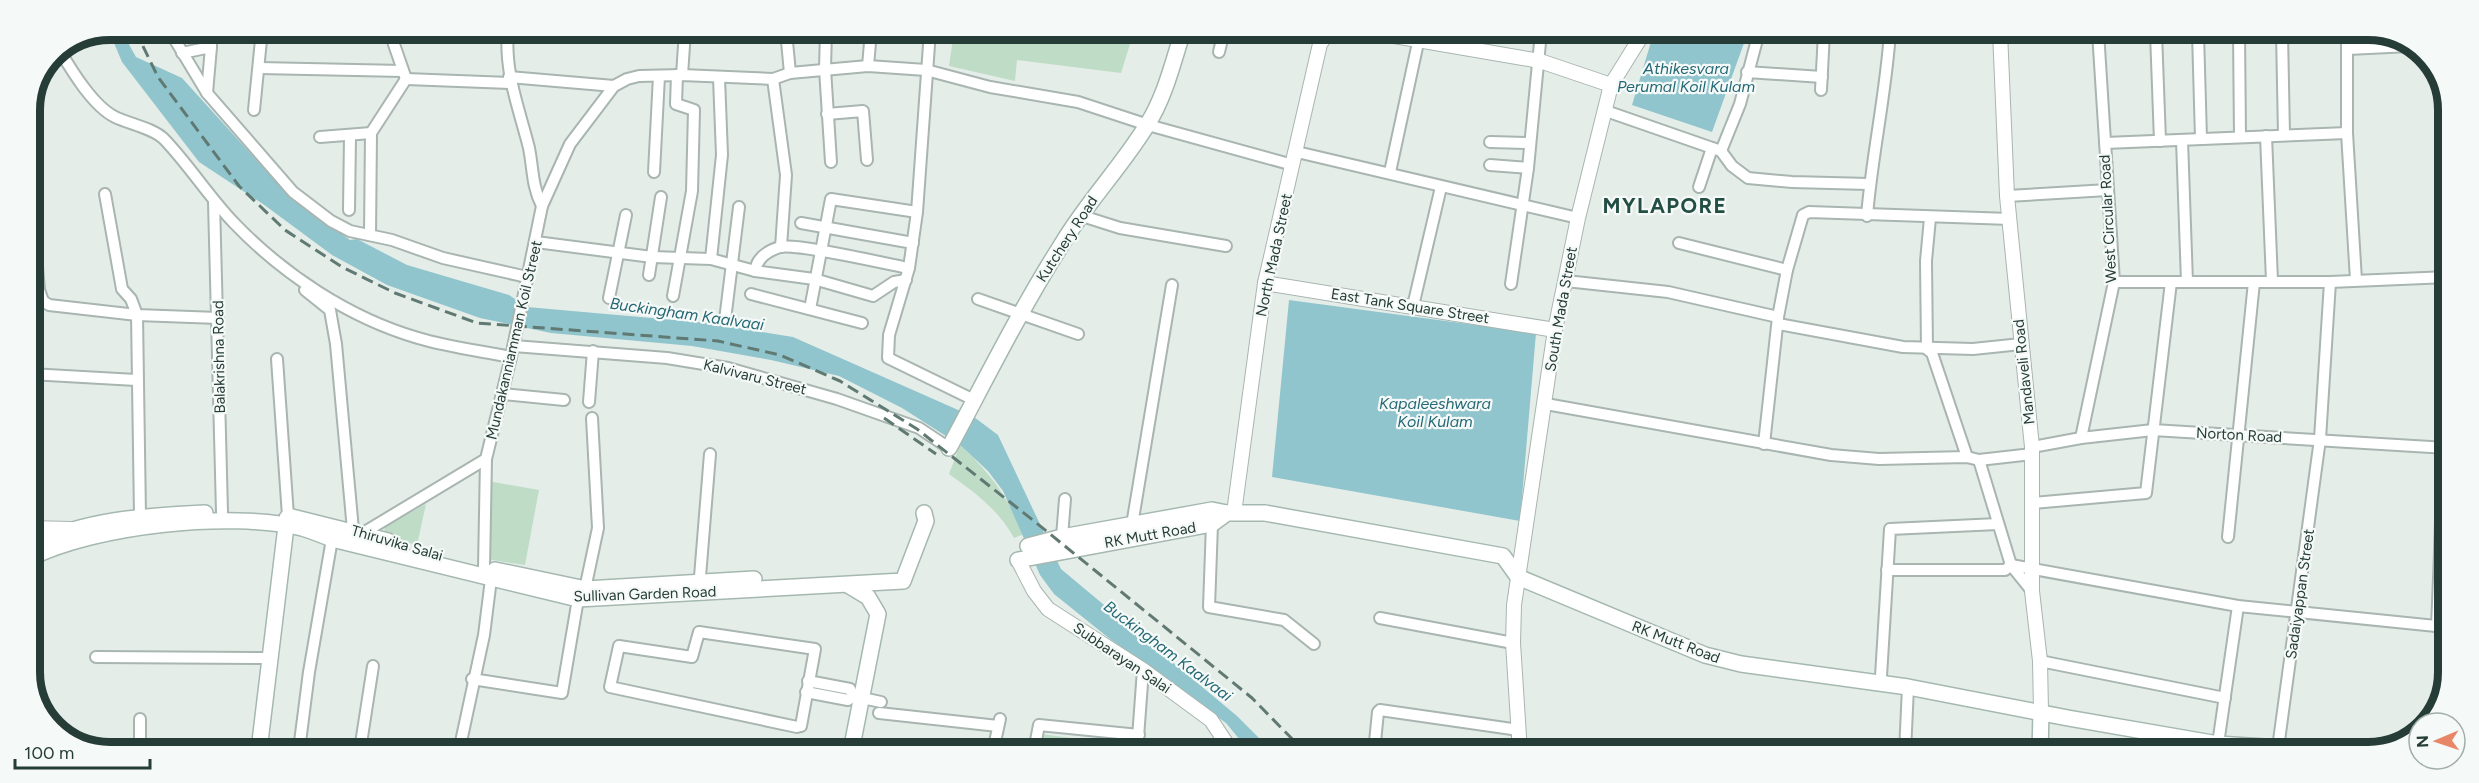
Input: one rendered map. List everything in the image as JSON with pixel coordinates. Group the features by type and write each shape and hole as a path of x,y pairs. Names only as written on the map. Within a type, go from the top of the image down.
{"main road":[{"name":"Kutchery Road","path":"951,444 1019,314 1079,215 1148,125 1162,95 1180,41"},
{"path":"1026,555 1061,538 1212,510 1230,513"},
{"name":"Thiruvika Salai","path":"41,542 71,529 140,516 262,512 287,521 358,536 487,574 582,594 699,587 754,579"},
{"name":"Sullivan Garden Road","path":"699,587 847,585 903,581 926,521 924,513"},
{"name":"RK Mutt Road","path":"1026,555 1075,549 1212,524 1230,513 1265,513 1503,556 1518,577 1705,656 1741,664 1908,687 2206,742"},
{"path":"41,554 89,537 142,528 216,522 287,521 332,539 358,536"},
{"path":"260,742 287,521"},
{"path":"847,585 868,597 879,614 858,697 852,742"},
{"path":"2040,742 2041,711"}],"street":[{"path":"175,41 207,93 293,192 331,221 351,231 443,258 527,277"},
{"path":"207,93 211,41"},
{"path":"254,110 261,41"},
{"path":"370,235 371,133 405,75 393,41"},
{"path":"508,41 509,80 529,149 536,194 542,206"},
{"path":"673,296 682,257 692,191 694,110 676,104 684,41"},
{"path":"787,41 790,73"},
{"path":"826,41 825,69 831,162"},
{"path":"868,66 870,41"},
{"path":"929,41 913,243 906,280 889,335 888,358 972,402"},
{"path":"1219,52 1222,41"},
{"name":"North Mada Street","path":"1230,513 1265,283 1320,41"},
{"path":"1390,172 1421,41"},
{"path":"1445,41 1539,61 1611,85 1638,41"},
{"path":"1511,284 1527,168 1540,41"},
{"path":"1699,187 1740,104 1756,41"},
{"path":"1821,90 1824,41"},
{"path":"1867,216 1869,184 1882,111 1889,41"},
{"name":"Mandaveli Road","path":"2000,41 2007,196 2032,451 2032,591 2040,661 2041,711"},
{"name":"West Circular Road","path":"2080,438 2114,282 2099,41"},
{"path":"2156,41 2160,141"},
{"path":"2198,41 2201,139"},
{"path":"2239,41 2240,137"},
{"path":"2282,41 2284,135"},
{"path":"2348,41 2347,133 2356,280"},
{"path":"182,53 211,47"},
{"path":"2348,49 2396,47"},
{"path":"64,58 76,79 112,116 162,138 214,202 260,249 321,293 384,325 418,338 512,357"},
{"path":"259,68 614,86 639,76 679,75 773,79 790,73 868,66 926,70 990,87 1078,102 1148,125 1295,159 1390,172 1441,187 1578,218"},
{"path":"1747,72 1822,77"},
{"path":"654,172 659,75"},
{"path":"711,259 722,156 719,78"},
{"path":"773,79 786,175 781,247"},
{"name":"South Mada Street","path":"1520,742 1513,643 1518,577 1546,404 1555,330 1578,218 1611,85"},
{"name":"Mundakanniamman Koil Street","path":"358,536 486,459 512,357 542,206 570,144 614,86"},
{"path":"827,114 863,111 867,160"},
{"path":"1606,111 1716,150 1748,178 1792,182 1869,184"},
{"path":"320,137 371,133"},
{"path":"2105,143 2347,133"},
{"path":"349,210 350,136"},
{"path":"2266,136 2272,281"},
{"path":"2182,140 2187,282"},
{"path":"1490,142 1528,143"},
{"path":"1490,165 1527,168"},
{"path":"1413,306 1441,187"},
{"path":"2007,196 2108,190"},
{"path":"105,194 122,290 131,299 137,315 136,380 140,516"},
{"path":"649,275 662,197"},
{"path":"810,309 831,199 917,212"},
{"name":"Balakrishna Road","path":"214,202 222,512"},
{"path":"725,320 734,263 739,207"},
{"path":"1764,444 1778,320 1787,270 1801,218 1809,213 2010,219"},
{"path":"609,298 626,215"},
{"path":"1079,215 1120,228 1226,246"},
{"path":"1930,218 1926,261 1928,349 1932,353 1967,457"},
{"path":"801,223 913,243"},
{"path":"536,242 620,251 652,257 711,259 734,263 755,271 814,279 873,296 894,282 906,280"},
{"path":"1679,243 1787,270"},
{"path":"755,271 756,261 761,256 781,247 820,251 909,268"},
{"path":"286,275 330,310 358,536"},
{"path":"2114,282 2330,282 2438,277"},
{"path":"1566,281 1668,292 1778,320 1903,347 1973,349 2021,344"},
{"path":"2033,502 2146,493 2171,282"},
{"path":"2228,537 2254,282"},
{"name":"Sadaiyappan Street","path":"2279,742 2320,439 2330,282"},
{"name":"East Tank Square Street","path":"1265,283 1555,330"},
{"path":"1132,525 1173,285"},
{"path":"40,294 43,301 49,305 137,315 218,318"},
{"path":"751,294 862,323"},
{"path":"978,299 1078,334"},
{"name":"Kalvivaru Street","path":"514,346 593,351 729,368 837,399 919,428 951,444"},
{"path":"589,402 593,351"},
{"path":"276,359 287,521"},
{"path":"40,375 136,380"},
{"path":"503,394 564,400"},
{"name":"Norton Road","path":"1546,404 1764,444 1831,455 1879,459 1967,457 1979,460 2032,451 2080,438 2153,430 2438,446"},
{"path":"472,679 562,693 598,528 592,418"},
{"path":"699,587 710,454"},
{"path":"461,742 472,679 484,635 487,574 486,459"},
{"path":"1979,460 2011,565 2032,591"},
{"path":"1061,538 1065,499"},
{"path":"1212,524 1209,607 1284,620 1314,644"},
{"path":"1881,676 1890,529 1998,524"},
{"path":"41,528 71,529"},
{"path":"300,742 309,672 332,539"},
{"name":"Subbarayan Salai","path":"1026,555 1034,591 1048,609 1143,670 1211,720 1225,742"},
{"path":"2011,565 2238,606 2438,627"},
{"path":"1887,570 2005,570 2011,565"},
{"path":"2218,742 2238,606"},
{"path":"1380,618 1513,643"},
{"path":"699,632 813,648 807,686 801,726 797,728 610,687 609,684 619,646 692,657 699,632"},
{"path":"96,657 270,658"},
{"path":"2040,661 2225,698"},
{"path":"361,742 373,666"},
{"path":"1138,742 1143,670"},
{"path":"807,686 850,689 858,697 880,708 999,722 995,742"},
{"path":"1905,742 1908,687"},
{"path":"1375,742 1377,712 1380,710 1519,730"},
{"path":"140,719 140,742"},
{"path":"1036,742 1039,725 1139,735"}],"green space":[{"path":"953,41 1131,41 1121,73 1017,60 1015,81 949,66"},
{"path":"960,445 997,486 1024,534 1014,538 993,510 949,474"},
{"path":"488,481 539,490 525,565 486,559"},
{"path":"426,504 417,545 390,538 384,532 385,527"},
{"path":"1041,734 1102,742 1040,742"}],"water":[{"path":"113,41 127,41 136,57 182,78 289,196 350,240 357,239 407,265 509,295 527,307 708,323 793,337 974,417 998,435 1061,569 1237,716 1263,742 1242,742 1226,723 1110,639 1054,594 1040,575 1003,491 988,471 960,445 902,408 839,376 771,360 692,346 551,333 480,318 387,285 332,255 263,204 199,162 122,62"},
{"name":"Athikesvara Perumal Koil Kulam","path":"1651,41 1745,41 1712,132 1632,105"},
{"name":"Kapaleeshwara Koil Kulam","path":"1289,300 1536,333 1520,521 1272,477"}],"railway":[{"path":"140,41 158,77 239,186 285,230 342,267 395,293 477,323 718,341 780,355 840,381 917,429 1034,521 1252,698 1295,742"},
{"path":"884,418 936,454"}],"district":[{"name":"MYLAPORE","path":"1665,205"}],"water label":[{"name":"Buckingham Kaalvaai","path":"687,314"},
{"name":"Buckingham Kaalvaai","path":"1168,651"}]}
